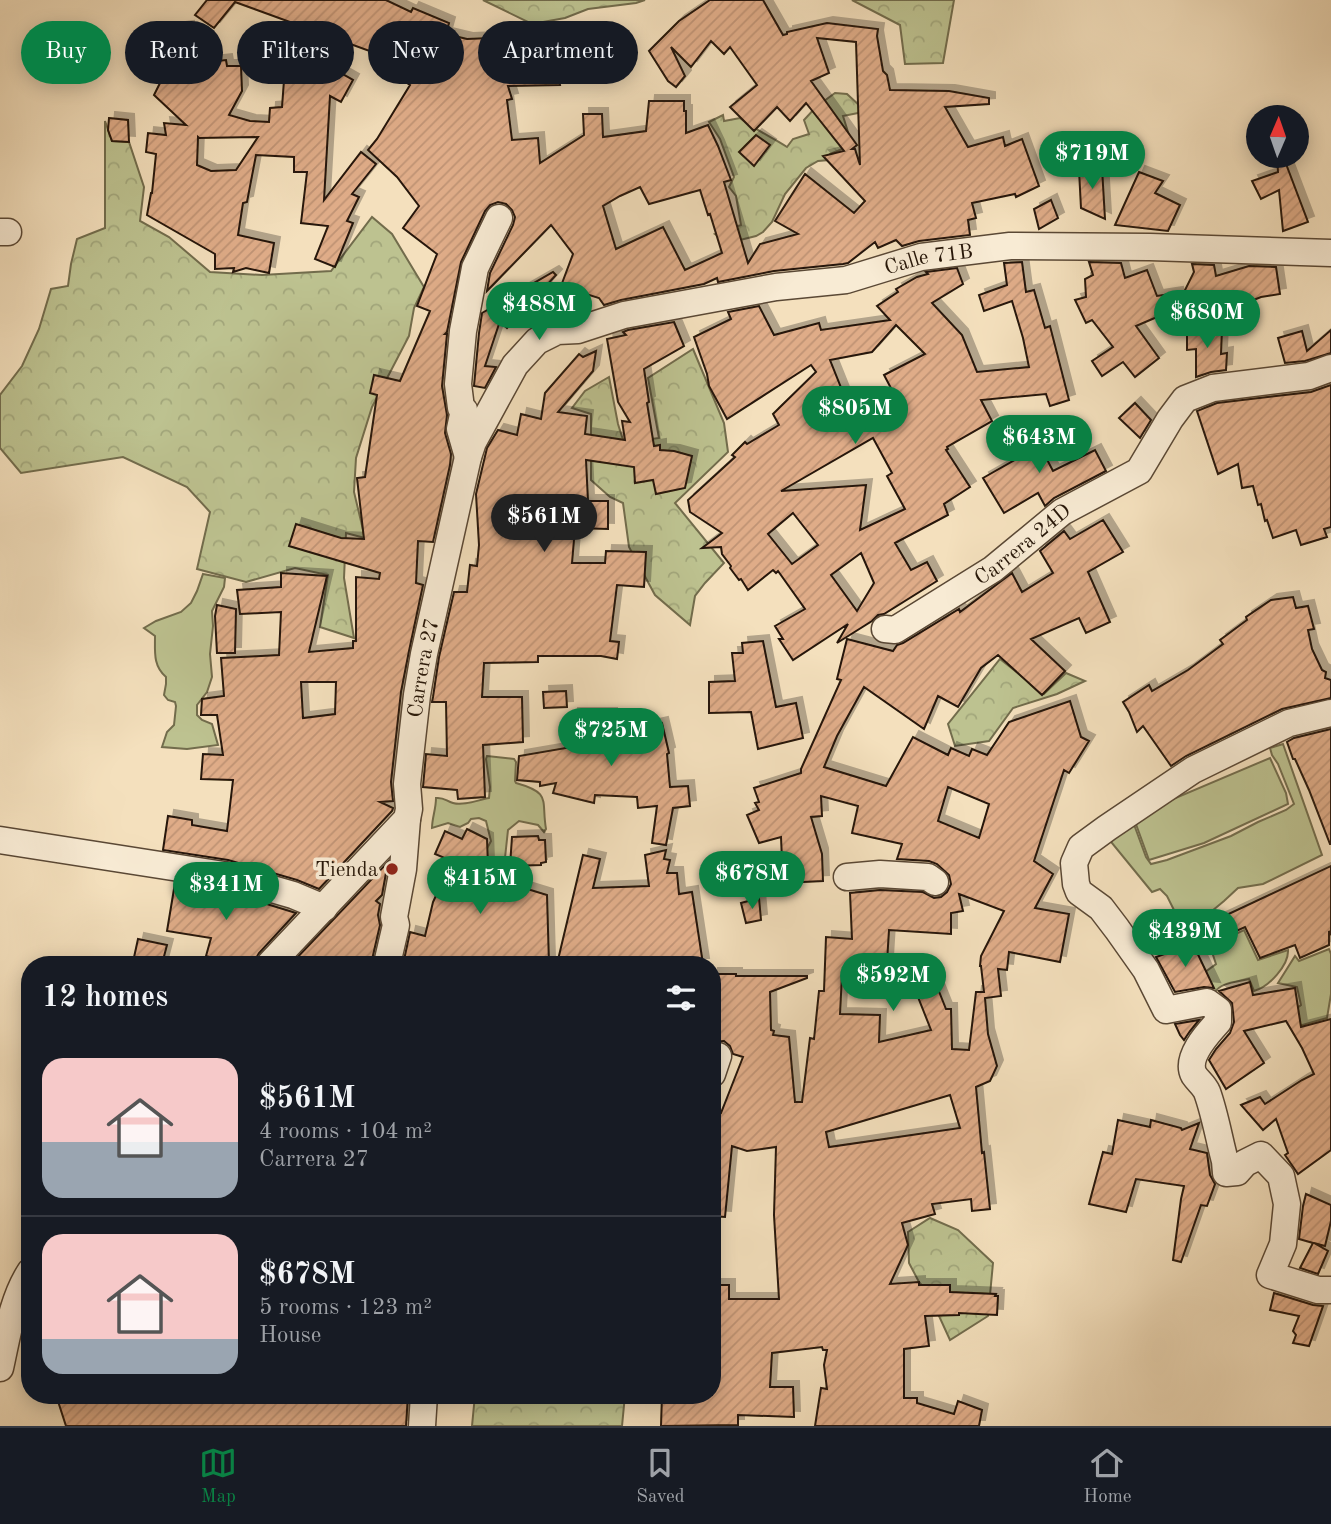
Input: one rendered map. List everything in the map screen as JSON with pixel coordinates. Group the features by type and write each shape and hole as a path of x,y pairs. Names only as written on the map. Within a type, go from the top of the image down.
{"street":[{"path":"468,457 460,429 464,411 461,408 457,384 463,331 475,268 499,218"},
{"name":"Calle 71B","path":"537,341 557,331 578,330 624,315 776,287 846,280 921,257 1010,246 1331,253"},
{"name":"Carrera 27","path":"389,956 396,925 394,917 409,809 407,784 417,695 468,457 472,442 515,365 537,341"},
{"name":"Carrera 24D","path":"885,629 895,630 951,596 993,569 1062,512 1139,471 1170,419 1185,400 1213,388 1310,376 1331,368"},
{"path":"1331,713 1289,723 1193,770 1081,847 1074,863 1079,892 1101,908 1146,970 1166,1010 1207,1002 1218,1010 1218,1023 1203,1039 1192,1066 1193,1073 1206,1090 1226,1173 1237,1171 1245,1163 1261,1155 1281,1175 1287,1204 1283,1244 1270,1275 1318,1290 1331,1290"},
{"path":"278,956 407,819"},
{"path":"7,841 224,875 293,895 324,908"},
{"path":"847,877 880,874 928,877 934,882"},
{"path":"0,1368 9,1324 21,1291"},
{"path":"422,1426 423,1404"}],"green space":[{"path":"483,0 645,0 588,9 548,21 526,21"},
{"path":"852,0 954,0 943,63 905,64 900,25"},
{"path":"835,93 847,94 860,106 873,110 843,116 852,145 830,154 829,160 818,161 806,168 785,194 772,222 763,232 728,243 715,234 741,225 736,196 729,187 734,177 720,139 709,122 723,115 724,121 740,118 787,147 793,139 809,134 804,120"},
{"path":"105,121 112,141 129,142 144,187 140,221 169,237 210,272 262,275 331,271 372,217 392,234 424,287 414,308 409,336 372,407 356,458 354,492 365,538 346,533 344,578 354,638 320,627 328,575 295,568 246,582 197,569 210,512 187,487 123,457 21,473 0,448 0,395 22,366 39,329 51,289 68,286 77,239 105,228"},
{"path":"693,349 724,423 728,452 675,503 724,563 695,596 690,625 655,595 629,547 623,503 610,497 591,480 591,414 572,408 585,391 609,377 624,443 659,438 648,378"},
{"path":"203,574 225,578 224,587 212,611 212,677 207,692 197,705 197,715 212,724 218,745 187,749 162,747 167,732 174,725 176,706 175,702 164,695 166,677 157,663 155,636 144,628 181,612 191,603"},
{"path":"1000,659 1044,694 1066,673 1085,681 1057,694 1013,708 989,741 955,746 948,724"},
{"path":"1283,744 1322,855 1263,884 1238,888 1201,920 1181,924 1167,896 1160,889 1152,892 1107,837 1132,819 1151,864 1231,836 1286,810 1294,804 1270,748"},
{"path":"487,756 514,759 516,783 535,790 544,804 544,832 538,825 519,821 508,830 504,867 478,865 491,841 486,821 471,819 460,827 448,823 432,828 436,798 462,804 489,798"},
{"path":"1270,758 1286,793 1288,804 1204,843 1149,860 1133,816"},
{"path":"1244,930 1258,960 1288,950 1282,969 1266,985 1254,991 1249,979 1199,996 1193,984 1216,964 1210,946"},
{"path":"1329,949 1331,994 1327,1018 1292,1028 1292,1012 1301,1005 1297,987 1278,983 1295,956 1299,961"},
{"path":"930,1218 958,1230 993,1263 988,1316 950,1340 929,1294 909,1263 908,1232"},
{"path":"474,1404 624,1404 622,1426 472,1426"}],"building":[{"path":"207,0 386,0 411,12 413,8 444,21 368,21 368,50 354,45 354,21 287,21 235,2 220,21 204,21 195,15"},
{"path":"710,0 763,0 783,35 827,23 878,29 883,71 887,75 890,90 949,91 989,98 989,104 945,107 968,147 1003,137 1005,146 1022,139 1039,186 1016,197 1015,194 972,203 976,218 968,220 970,235 919,241 902,246 896,240 878,248 875,242 848,263 774,271 718,282 717,278 704,284 604,305 599,298 561,286 573,254 551,225 487,291 490,273 515,217 506,204 498,202 490,205 461,262 445,334 442,386 447,415 445,433 451,454 450,465 433,542 418,541 416,583 423,585 401,692 391,782 393,801 380,802 393,808 319,889 228,860 163,850 168,816 192,820 192,825 227,831 233,780 201,779 203,754 223,755 217,715 201,715 202,699 224,696 221,658 279,655 281,612 240,614 237,590 281,587 281,573 327,576 309,652 353,648 353,641 356,641 356,577 379,579 380,573 289,546 296,524 341,538 364,539 357,478 365,477 377,395 370,393 374,375 400,381 430,311 417,306 437,254 403,228 419,206 397,177 368,150 410,85 464,84 464,38 478,39 478,84 560,84 508,86 512,99 507,100 512,140 538,138 540,163 584,135 583,114 602,114 603,137 646,131 649,101 684,101 686,133 708,125 718,146 731,180 724,182 748,263 760,244 798,234 775,221 805,174 854,213 865,201 823,156 844,151 806,103 790,121 777,107 754,131 730,107 757,85 730,47 724,54 711,41 691,67 671,47 685,76 676,87 668,81 649,51 679,21","holes":["817,38 856,42 860,165 855,149 852,149 857,145 811,81 829,73","640,187 649,204 700,190 722,253 685,270 663,227 616,249 603,206","301,682 336,682 335,714 303,718"]},
{"path":"223,60 226,60 227,66 237,66 237,84 242,84 242,91 229,115 250,121 269,122 270,108 282,107 284,84 351,84 341,102 330,96 324,200 361,152 376,164 352,194 359,197 347,221 353,223 335,267 315,259 328,226 301,223 307,172 294,172 294,157 256,155 247,202 243,203 238,235 274,243 269,273 246,268 233,272 234,268 215,269 215,254 147,215 156,154 146,152 148,133 166,135 164,123 186,125 154,95 160,84 223,84","holes":["198,137 258,137 236,170 211,171 197,165"]},
{"path":"109,118 128,120 129,142 112,141 108,130"},
{"path":"756,135 770,145 754,166 739,152"},
{"path":"1102,168 1105,219 1081,208 1079,170"},
{"path":"1278,168 1288,168 1308,222 1283,231 1279,190 1261,199 1252,181 1278,172"},
{"path":"1139,172 1163,181 1155,193 1180,205 1168,231 1115,225"},
{"path":"1051,200 1058,218 1039,229 1034,209"},
{"path":"1022,262 1026,292 1034,290 1045,328 1050,326 1069,400 1050,406 1046,394 981,400 992,421 946,450 970,487 944,504 948,515 895,543 911,570 927,562 937,581 884,614 878,615 837,643 848,624 793,660 779,639 783,639 775,626 805,609 778,571 776,573 773,570 748,590 730,568 721,547 702,548 722,533 690,512 688,500 735,457 732,455 745,442 747,444 779,425 773,414 816,372 811,365 727,419 709,386 694,337 731,319 728,312 759,306 774,335 819,323 821,330 890,320 877,306 898,292 896,289 928,274 926,272 957,268 963,284 932,303 962,335 977,372 1029,367 1012,301 984,311 979,295 1007,285 1004,263","holes":["896,325 925,354 884,375 893,392 856,414 844,395 830,360 872,352","873,438 892,473 887,476 905,509 860,530 866,485 781,491","793,513 818,545 792,564 768,534","861,553 874,583 857,611 831,575"]},
{"path":"1089,262 1121,263 1125,278 1147,270 1157,296 1177,293 1180,311 1164,314 1136,326 1159,358 1135,377 1123,362 1102,376 1092,361 1113,347 1092,320 1086,323 1075,300 1086,297 1085,279 1093,275"},
{"path":"1192,264 1214,265 1216,276 1249,266 1276,267 1280,294 1261,297 1236,307 1184,292 1194,272"},
{"path":"553,272 556,275 545,287 561,315 537,323 527,306 507,328 500,321 485,366 496,367 485,388 474,386 482,313"},
{"path":"674,322 684,346 644,369 654,446 660,445 660,450 692,456 685,488 656,494 653,480 635,483 634,467 586,460 588,501 608,501 608,529 575,528 572,563 605,563 606,551 646,552 644,587 617,585 610,641 619,642 617,659 601,656 538,656 538,662 484,663 482,697 522,697 523,742 483,745 485,797 458,799 457,790 423,787 426,754 447,756 446,702 432,702 454,592 467,592 470,565 477,566 479,545 476,494 487,448 498,430 517,435 521,414 541,419 545,393 579,354 583,357 596,351 593,371 558,412 587,416 585,434 625,440 622,421 630,422 618,402 607,339 626,335 623,332 628,330"},
{"path":"1187,329 1222,329 1221,354 1227,353 1226,370 1196,377 1196,349 1187,350"},
{"path":"1331,330 1331,353 1305,361 1285,363 1278,338 1302,331 1307,351"},
{"path":"1331,385 1331,527 1324,529 1327,537 1301,545 1296,530 1273,538 1261,504 1258,505 1253,486 1242,488 1238,464 1218,474 1197,411 1217,403 1311,392"},
{"path":"1135,403 1151,420 1140,438 1119,418"},
{"path":"1032,431 1053,471 1095,450 1106,471 1054,498 1045,506 1038,493 1004,513 983,478 1020,457 1013,441"},
{"path":"1103,520 1123,552 1088,572 1110,622 1086,633 1079,618 1031,639 1065,671 1042,695 998,655 981,668 958,707 938,696 924,729 864,687 837,736 824,767 886,786 913,737 948,755 951,748 969,756 972,749 987,755 1009,722 1070,701 1081,737 1089,741 1069,773 1064,770 1034,861 1053,874 1035,908 1069,914 1060,962 1009,952 1007,970 998,969 1001,996 985,998 988,1034 997,1066 990,1081 976,1087 990,1209 972,1211 971,1199 932,1204 935,1214 902,1223 908,1245 890,1284 919,1282 919,1285 950,1285 950,1292 998,1296 997,1315 959,1313 925,1316 929,1346 904,1349 904,1398 917,1398 917,1403 954,1414 958,1401 982,1410 979,1426 815,1426 821,1388 827,1389 824,1365 827,1350 822,1347 772,1353 770,1387 793,1387 794,1417 738,1415 738,1425 661,1426 662,1404 721,1404 721,1285 729,1285 729,1299 779,1299 774,1215 776,1147 747,1151 732,1146 725,1217 721,1217 721,1113 743,1057 733,1054 730,1046 721,1041 721,974 807,976 770,992 771,1030 774,1031 773,1035 789,1037 795,1102 802,1102 810,1038 814,1039 819,991 824,991 826,937 852,939 850,893 880,890 923,892 934,898 941,897 951,884 949,875 937,864 897,859 902,844 852,833 858,806 821,796 822,816 811,817 822,854 823,881 783,883 781,837 759,843 747,815 759,810 755,803 759,802 754,788 801,773 841,680 837,679 847,639 893,651 897,645 959,609 960,612 1012,573 1022,592 1053,573 1040,551 1064,531 1070,539","holes":["948,787 989,804 979,838 938,821","959,894 1004,911 981,956 984,992 976,992 969,1050 952,1049 951,1009 946,1009 938,989 918,997 931,1030 879,1042 880,1015 840,1014 842,975 886,978 889,930 951,934 951,913 963,911","950,1095 960,1128 829,1147 826,1132"]},
{"path":"1293,597 1296,608 1308,606 1314,629 1308,630 1312,649 1322,670 1326,672 1325,678 1331,680 1331,698 1282,709 1171,766 1143,726 1137,732 1123,702 1149,685 1152,691 1188,670 1223,644 1220,640 1247,620 1246,617 1271,600"},
{"path":"217,605 236,609 235,653 217,653"},
{"path":"763,641 776,707 796,703 803,738 758,749 751,712 709,713 709,682 735,681 732,653 743,653 742,643"},
{"path":"566,691 567,707 544,708 543,692"},
{"path":"572,714 611,714 611,725 622,724 623,732 662,723 669,753 670,787 688,786 690,806 673,808 666,845 652,843 657,806 638,808 637,797 595,795 594,803 553,793 556,783 540,786 540,782 517,780 519,756 572,747"},
{"path":"1331,729 1331,844 1330,844 1287,742"},
{"path":"467,829 487,839 488,866 454,867 488,877 489,898 507,898 508,883 547,895 549,956 405,956 410,932 425,936 433,902 452,861 435,854 445,831 462,839"},
{"path":"538,836 539,840 545,840 546,862 541,865 510,866 512,837"},
{"path":"666,850 664,859 670,860 667,873 677,873 679,894 692,892 702,956 559,956 583,855 600,859 593,888 649,886 645,855"},
{"path":"388,862 382,895 376,901 380,904 380,925 373,956 299,956"},
{"path":"1331,866 1329,945 1300,958 1295,945 1260,958 1245,927 1212,942 1203,926"},
{"path":"175,883 221,890 296,913 257,956 206,956 211,938 167,931"},
{"path":"759,898 761,920 746,923 741,903"},
{"path":"138,939 167,945 164,956 134,956"},
{"path":"1193,944 1214,988 1175,992 1156,957"},
{"path":"1250,982 1253,995 1295,988 1301,1027 1331,1019 1331,1150 1298,1174 1285,1155 1288,1153 1276,1119 1263,1130 1241,1105 1260,1097 1265,1104 1314,1074 1286,1021 1244,1031 1264,1063 1226,1089 1209,1060 1230,1033 1234,1022 1232,1003 1219,991"},
{"path":"1199,1020 1190,1031 1184,1040 1175,1024"},
{"path":"1118,1120 1150,1127 1151,1120 1182,1130 1199,1123 1190,1149 1207,1153 1210,1175 1215,1184 1207,1206 1201,1205 1181,1262 1173,1260 1184,1186 1136,1179 1126,1212 1089,1204 1103,1152 1112,1154"},
{"path":"1306,1194 1331,1205 1331,1221 1325,1246 1314,1243 1328,1251 1318,1274 1300,1268 1313,1243 1299,1239"},
{"path":"1274,1293 1323,1306 1309,1346 1293,1343 1296,1335 1293,1331 1299,1316 1270,1310"},
{"path":"59,1404 407,1404 406,1426 66,1426"}],"place":[{"name":"Tienda","path":"392,869"}]}
